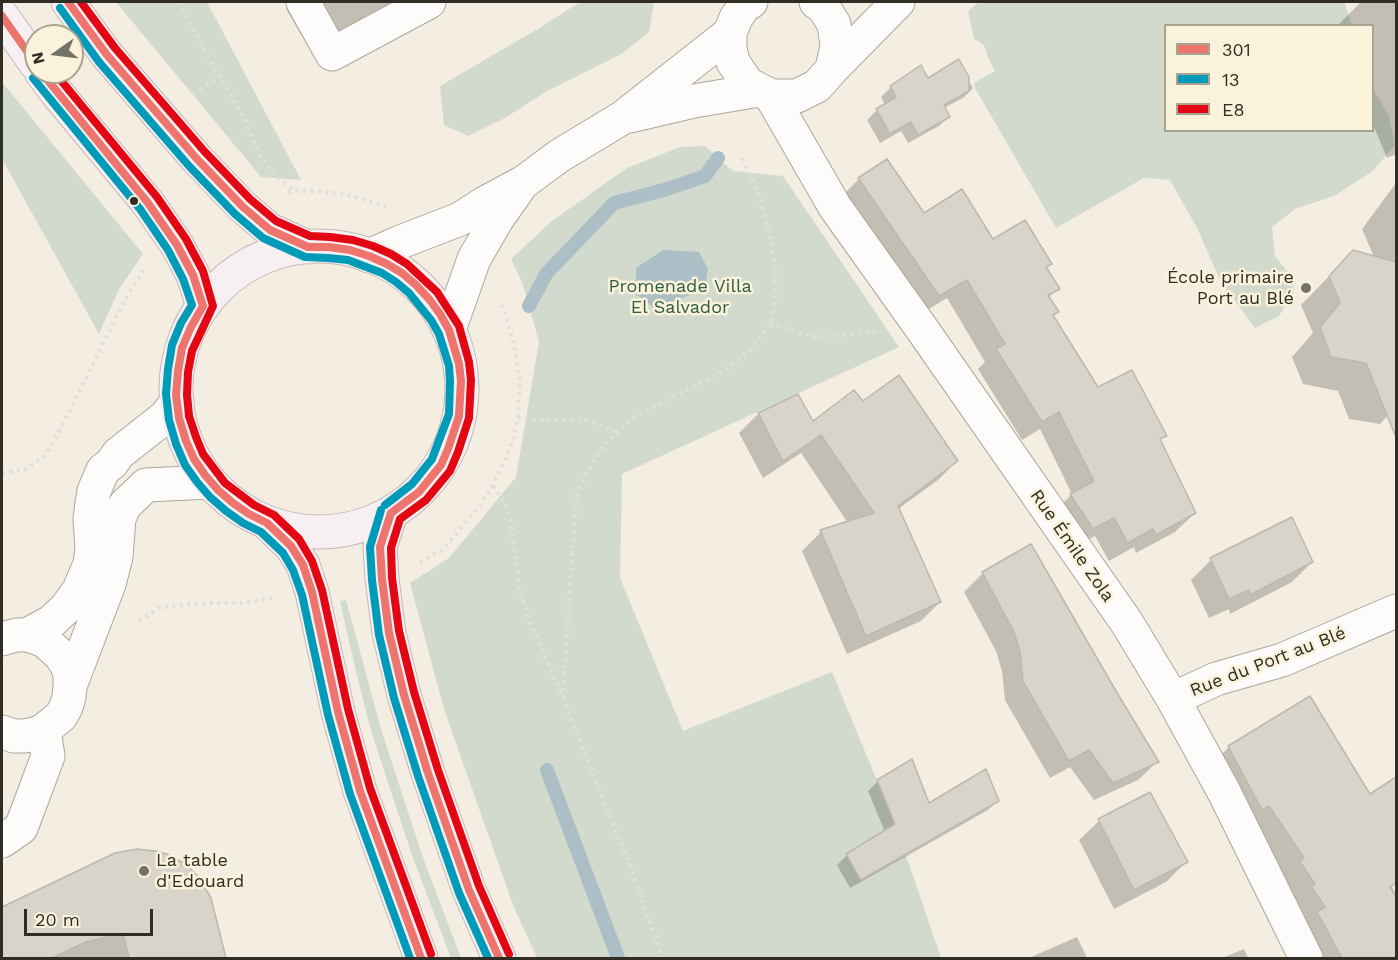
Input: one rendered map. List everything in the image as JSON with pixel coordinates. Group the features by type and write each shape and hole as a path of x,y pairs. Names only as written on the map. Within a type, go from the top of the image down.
{"main road":[{"path":"68,2 107,55 197,159 236,199 270,230 308,247"},
{"path":"2,16 24,47"},
{"path":"50,84 148,202 177,245 193,275 203,306"},
{"path":"308,247 350,250 369,256 395,268 416,285 429,299 449,330 459,364 461,381 459,416 455,433 441,465 430,479 419,492 391,513 362,526 330,532 298,531 267,523 233,503 210,482 194,459 179,418 177,402 178,371 182,348 203,306 214,292 227,280 257,261 291,249 308,247"},
{"path":"391,513 380,547 381,579 391,644 428,773 469,890 499,958"},
{"path":"267,523 291,546 303,565 312,592 338,712 360,791 421,958"}],"street":[{"path":"303,2 332,54 429,2"},
{"path":"805,154 825,77 837,46 834,24 824,8 817,2"},
{"path":"622,118 694,101 765,93 797,96 825,77 898,2"},
{"path":"369,256 460,219 524,182 559,156 622,118 738,14"},
{"name":"Rue Émile Zola","path":"738,14 730,48 733,62 748,84 765,93 805,154 835,207 1127,623 1173,699 1224,792 1306,958"},
{"path":"449,330 474,259 497,219 524,182"},
{"path":"12,631 51,622 66,608 79,590 90,564 92,503 94,491 103,470 118,454 165,417 177,402"},
{"path":"70,686 110,584 116,557 119,518 125,505 146,485 210,482"},
{"name":"Rue du Port au Blé","path":"1173,699 1216,679 1282,660 1396,611"},
{"path":"12,631 46,642 61,656 70,675 69,697 61,716 53,724 18,736"},
{"path":"2,841 21,828 48,756 18,736"}],"path":[{"path":"179,2 209,59 244,117 259,154 275,175 294,191 345,194 389,207 435,229"},
{"path":"192,95 220,76"},
{"path":"563,698 569,590 578,491 603,446 631,419 728,369 751,349 770,324 775,299 776,267 759,196 742,157"},
{"path":"2,473 24,470 45,456 128,294 142,273 177,245"},
{"path":"474,259 490,281 505,313 520,380 518,417 511,447 493,486 506,505 511,521 520,592 629,864 663,958"},
{"path":"770,324 816,337 922,329"},
{"path":"518,417 529,420 583,419 617,432"},
{"path":"135,627 140,619 161,607 242,603 312,592"}],"green space":[{"path":"116,2 207,2 301,180 261,177"},
{"path":"580,2 654,2 649,32 623,53 547,91 505,118 468,136 444,125 440,86"},
{"path":"979,2 1344,2 1352,24 1164,24 1164,132 1374,132 1374,91 1389,116 1395,145 1373,171 1334,196 1295,209 1272,227 1275,256 1292,277 1294,292 1279,316 1255,328 1221,282 1197,228 1170,180 1144,178 1056,228 975,88 974,83 995,71 984,45 974,39 968,11"},
{"path":"2,82 143,254 119,289 99,334 2,159"},
{"name":"Promenade Villa El Salvador","path":"705,146 733,171 783,176 899,347 622,474 620,578 683,731 832,672 896,826 941,958 537,958 513,905 444,709 410,583 449,558 516,477 539,342 522,282 511,259 552,221 627,168 680,147"},
{"path":"346,600 381,729 422,855 461,958 451,958 413,858 371,731 340,601"}],"shaded area":[{"path":"663,250 699,252 708,269 705,289 653,307 636,294 636,268"}],"building":[{"path":"959,59 969,77 969,91 944,105 950,117 918,135 911,122 890,134 876,109 896,97 890,86 921,65 928,78"},
{"path":"887,159 924,213 962,189 993,239 1025,220 1052,264 1046,267 1060,289 1048,295 1059,312 1053,315 1098,387 1132,370 1167,436 1160,439 1196,513 1156,535 1153,529 1128,543 1114,518 1093,529 1070,494 1094,481 1059,412 1042,422 996,349 1005,344 967,280 939,296 858,178"},
{"path":"1353,250 1396,262 1395,435 1366,363 1331,357 1320,327 1340,303 1329,276"},
{"path":"899,375 958,461 898,506 941,602 866,636 820,530 874,513 821,435 783,461 758,413 798,394 813,421 854,390 863,401"},
{"path":"1292,517 1313,562 1250,595 1249,590 1229,599 1210,558"},
{"path":"1031,544 1159,762 1113,783 1089,750 1069,761 1023,681 1020,652 1014,632 982,572"},
{"path":"1310,696 1370,794 1396,777 1396,883 1390,887 1396,897 1396,958 1342,958 1317,912 1325,907 1311,886 1315,884 1300,862 1304,858 1269,806 1262,810 1228,746"},
{"path":"912,759 929,803 986,769 999,801 861,880 846,854 895,824 877,780"},
{"path":"1150,792 1188,862 1134,890 1098,819"},
{"path":"137,849 167,854 184,863 198,876 211,898 226,958 129,958 123,933 86,942 52,958 2,958 2,907 115,853"}],"waterway":[{"path":"529,306 546,274 614,203 705,176 718,158"},
{"path":"547,770 618,958"}],"transit line":[{"name":"301","path":"68,2 107,55 197,159 243,207 270,230 308,247 350,250 387,264 416,285 440,314 449,330 459,364 461,381 459,416 441,465 419,492 391,513"},
{"name":"E8","path":"81,2 115,48 205,152 250,199 276,221 310,236 353,240 391,254 407,264 437,292 459,326 469,362 471,380 469,418 450,471 426,500 400,519 391,548 392,578 399,631 414,692 438,770 479,886 509,954"},
{"name":"13","path":"60,8 99,62 189,166 235,214 263,238 305,257 348,260 382,273 409,293 431,320 439,334 449,366 449,414 432,459 412,484 385,505"},
{"name":"301","path":"2,16 24,47"},
{"name":"13","path":"38,84 140,209 168,250 183,279 192,305 172,345 166,394 169,420 176,444 185,465 210,497 243,523 261,532 283,553 293,570 302,595 328,715 350,794 410,958"},
{"name":"301","path":"51,84 148,203 177,245 193,275 203,306"},
{"name":"E8","path":"64,84 157,197 186,239 203,271 213,306 192,351 188,372 189,416 196,437 203,454 225,483 254,505 274,515 299,539 312,561 322,590 348,709 370,788 431,954"},
{"name":"301","path":"203,306 182,348 178,371 176,395 179,418 186,441 194,459 218,490 249,514 267,523 291,546 303,565 312,592 338,712 360,791 421,958"},
{"name":"13","path":"381,510 370,547 372,580 379,635 394,698 418,776 459,893 488,958"},
{"name":"301","path":"391,513 380,547 382,579 389,633 404,695 428,773 469,890 499,958"}],"place":[{"name":"École primaire Port au Blé","path":"1306,288"},
{"name":"La table d'Edouard","path":"144,871"}]}
